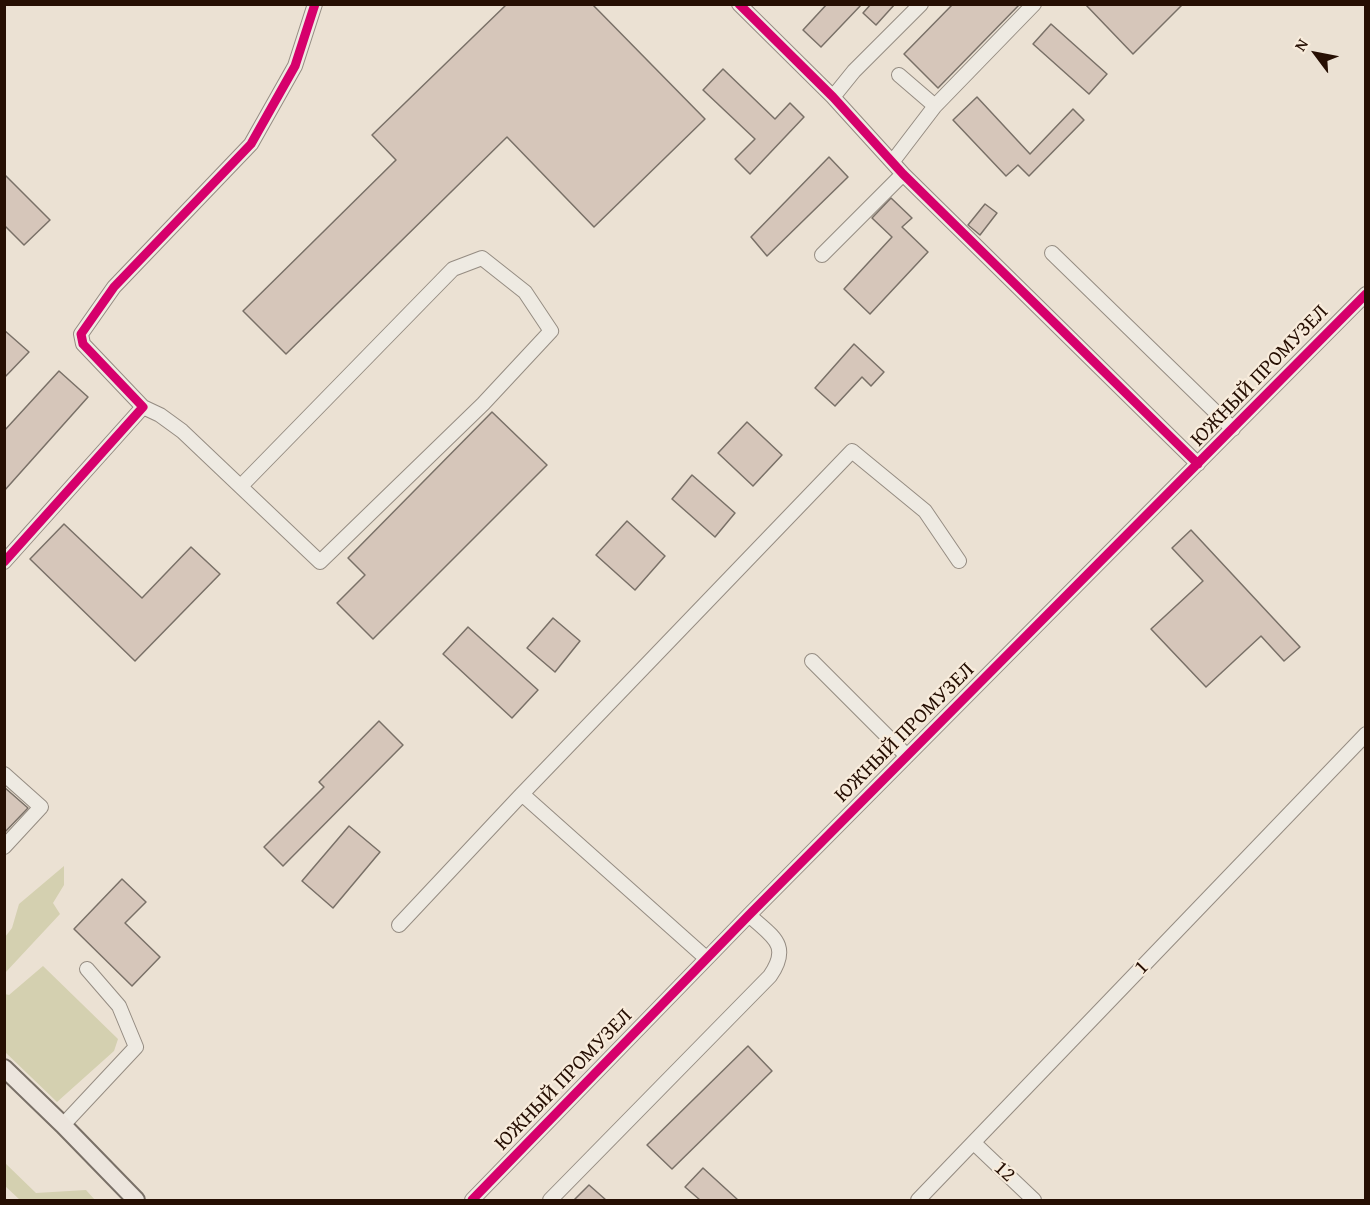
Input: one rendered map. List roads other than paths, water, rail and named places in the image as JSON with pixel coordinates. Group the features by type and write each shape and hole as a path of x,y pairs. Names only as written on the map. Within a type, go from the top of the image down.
{"main road":[{"path":"4,1068 136,1200"}],"street":[{"path":"241,486 453,269 482,258 525,292 551,331 483,405 320,562 182,431 160,415 143,407 83,344 81,334 114,287 251,144 295,66 315,4"},
{"path":"739,4 833,97 903,174 1198,464"},
{"path":"833,97 854,71 921,4"},
{"path":"892,161 935,106 1034,4"},
{"path":"899,75 935,106"},
{"path":"822,255 903,174"},
{"path":"1052,253 1233,429"},
{"name":"ЮЖНЫЙ ПРОМУЗЕЛ","path":"472,1200 706,958 1365,294"},
{"path":"4,562 143,407"},
{"path":"399,925 852,451 925,511 959,561"},
{"path":"812,661 907,756"},
{"name":"1","path":"918,1200 1365,734"},
{"path":"4,774 41,807 4,847"},
{"path":"522,794 706,958"},
{"path":"550,1200 775,969 781,953 779,945 749,915"},
{"path":"63,1125 136,1047 119,1005 87,969"},
{"name":"12","path":"974,1143 1035,1200"}]}
